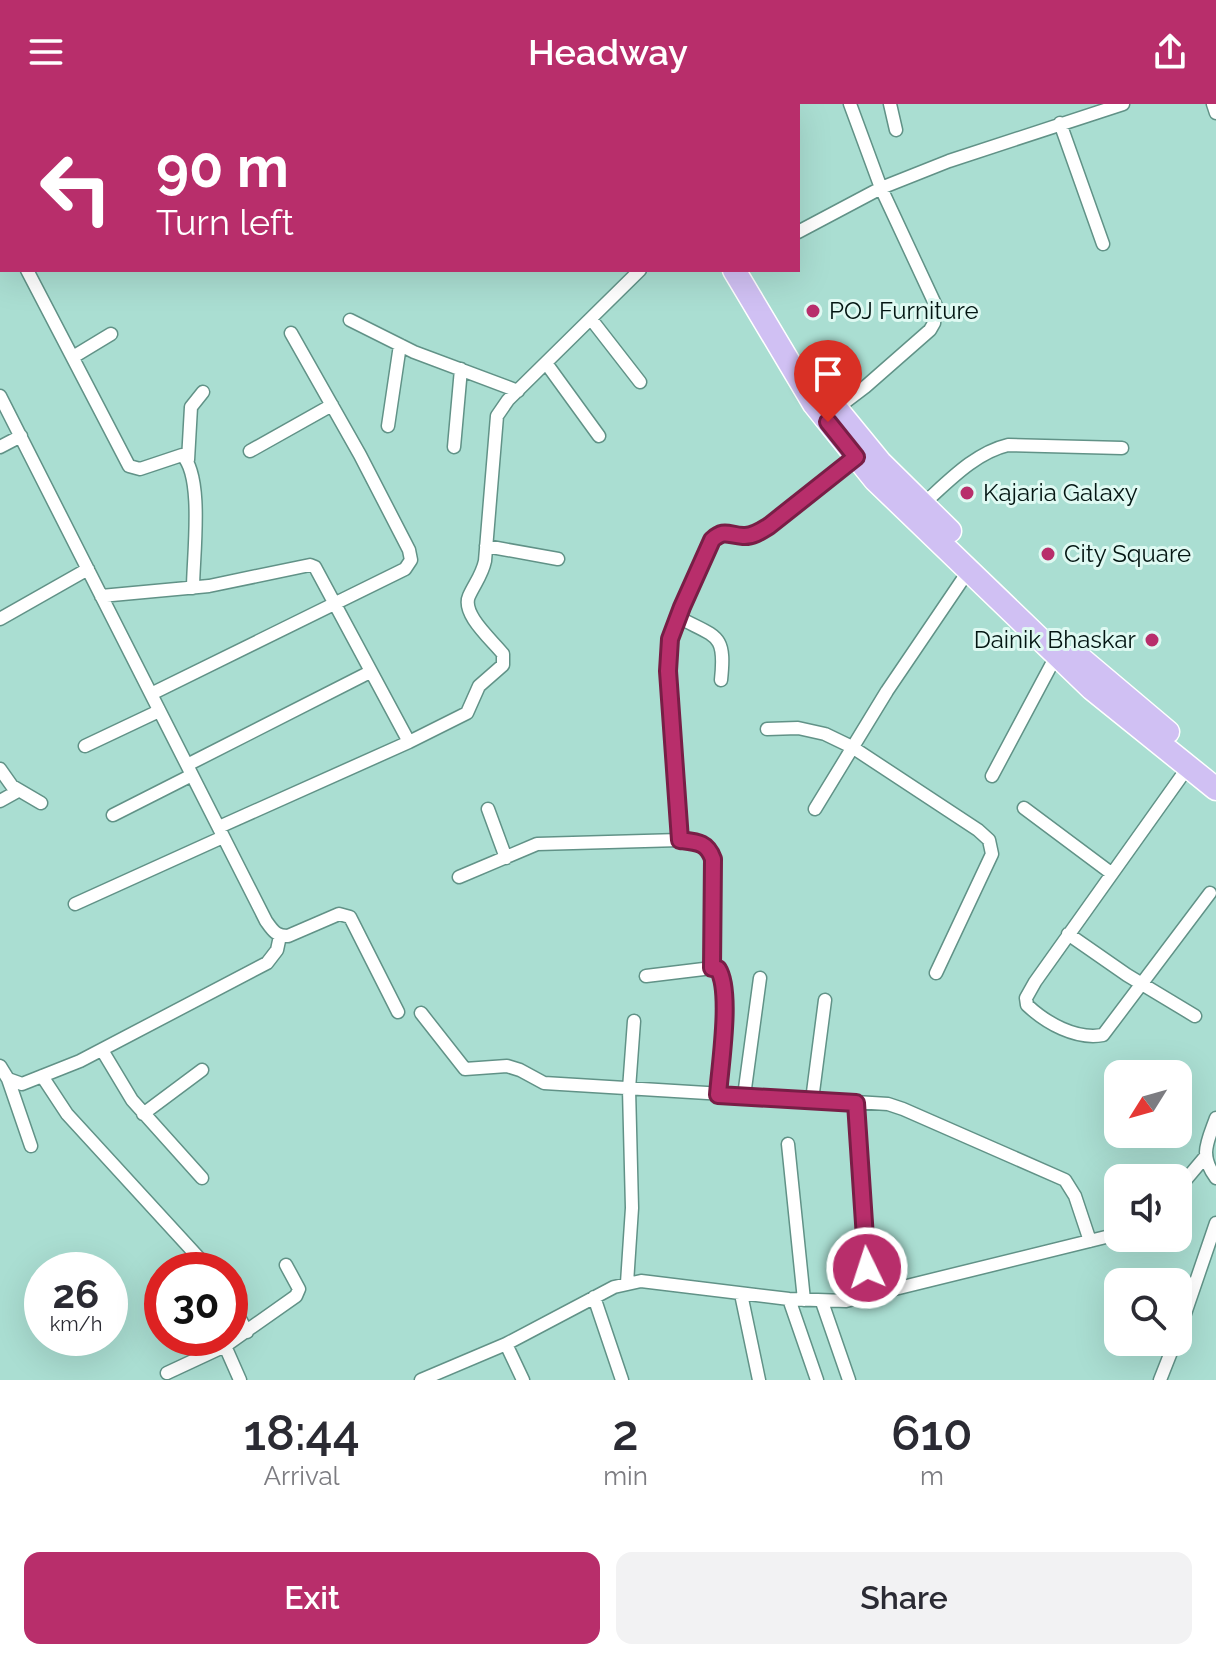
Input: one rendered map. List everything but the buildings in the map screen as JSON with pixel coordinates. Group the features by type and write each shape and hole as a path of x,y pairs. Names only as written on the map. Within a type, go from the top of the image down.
{"highway":[{"path":"735,272 814,404 856,457 911,517 1124,717 1216,789"},
{"path":"751,272 836,409 880,462 1087,664 1216,770"}],"street":[{"path":"836,409 930,330 936,306 881,188 850,104"},
{"path":"890,104 896,130"},
{"path":"800,231 881,188 949,161 1123,104"},
{"path":"1213,104 1216,113"},
{"path":"1060,123 1103,244"},
{"path":"28,272 129,466 140,469 182,455 188,460"},
{"path":"75,904 467,713 479,686 503,665 503,654 472,616 467,604 483,571 497,416 518,391 638,272"},
{"path":"591,319 640,382"},
{"path":"350,320 400,345 518,391"},
{"path":"151,694 405,569 411,560 402,537 291,333"},
{"path":"73,357 111,334"},
{"path":"388,426 400,345"},
{"path":"546,363 599,436"},
{"path":"454,447 461,369"},
{"path":"193,588 195,486 188,460 191,407 203,392"},
{"path":"0,396 266,921 280,936 288,936 339,914 350,917 398,1012"},
{"path":"250,451 332,405"},
{"path":"0,447 21,436"},
{"path":"922,505 978,457 995,448 1008,445 1122,448"},
{"path":"680,840 668,671 670,639 712,540 719,533 728,531 743,536 753,535 769,526 856,457"},
{"path":"486,546 558,559"},
{"path":"101,596 193,588 310,565 315,567 409,742"},
{"path":"0,619 88,569"},
{"path":"815,809 852,747 969,570"},
{"path":"678,617 720,642 724,651 721,680"},
{"path":"992,776 1056,656"},
{"path":"113,815 370,672"},
{"path":"85,746 159,711"},
{"path":"767,729 814,731 852,747 978,830 992,846 992,854 936,973"},
{"path":"1188,767 1068,934 1026,998 1027,1005 1039,1017 1075,1033 1103,1035 1210,893"},
{"path":"0,769 5,779 18,791 41,803"},
{"path":"0,801 18,791"},
{"path":"1024,808 1111,873"},
{"path":"488,809 506,858"},
{"path":"459,877 537,844 550,842 680,840 702,843 710,849 713,859 712,968"},
{"path":"1068,934 1195,1016"},
{"path":"8,1079 22,1084 102,1050 267,963 277,950 280,936"},
{"path":"646,976 712,968 718,969 722,975 725,994 718,1095"},
{"path":"744,1096 760,978"},
{"path":"812,1100 825,1000"},
{"path":"421,1013 465,1069 507,1066 544,1083 888,1104 1065,1180 1075,1196 1090,1241"},
{"path":"627,1283 632,1208 629,1089 634,1021"},
{"path":"102,1050 123,1088 143,1114 202,1178"},
{"path":"0,1066 8,1079 31,1146"},
{"path":"143,1114 202,1070"},
{"path":"42,1076 75,1123 193,1252"},
{"path":"856,1103 869,1295"},
{"path":"1192,1172 1205,1157 1216,1118"},
{"path":"788,1144 804,1300"},
{"path":"1205,1157 1207,1166 1216,1178"},
{"path":"1192,1293 1216,1223"},
{"path":"421,1380 506,1344 627,1283 641,1281 789,1299 846,1301 1104,1238"},
{"path":"248,1331 296,1296 299,1289 286,1265"},
{"path":"741,1294 759,1380"},
{"path":"594,1297 622,1380"},
{"path":"789,1299 817,1380"},
{"path":"822,1302 849,1380"},
{"path":"506,1344 523,1380"},
{"path":"167,1373 204,1356"},
{"path":"229,1356 240,1380"},
{"path":"1160,1380 1169,1356"}],"place":[{"name":"POJ Furniture","path":"813,311"},
{"name":"Kajaria Galaxy","path":"967,493"},
{"name":"City Square","path":"1048,554"},
{"name":"Dainik Bhaskar","path":"1152,640"}],"route":[{"path":"828,422 856,457 769,526 753,535 743,536 728,531 719,533 712,540 670,639 668,671 680,840 702,843 710,849 713,859 712,968 718,969 722,975 725,994 718,1095 856,1103 867,1268"}]}
